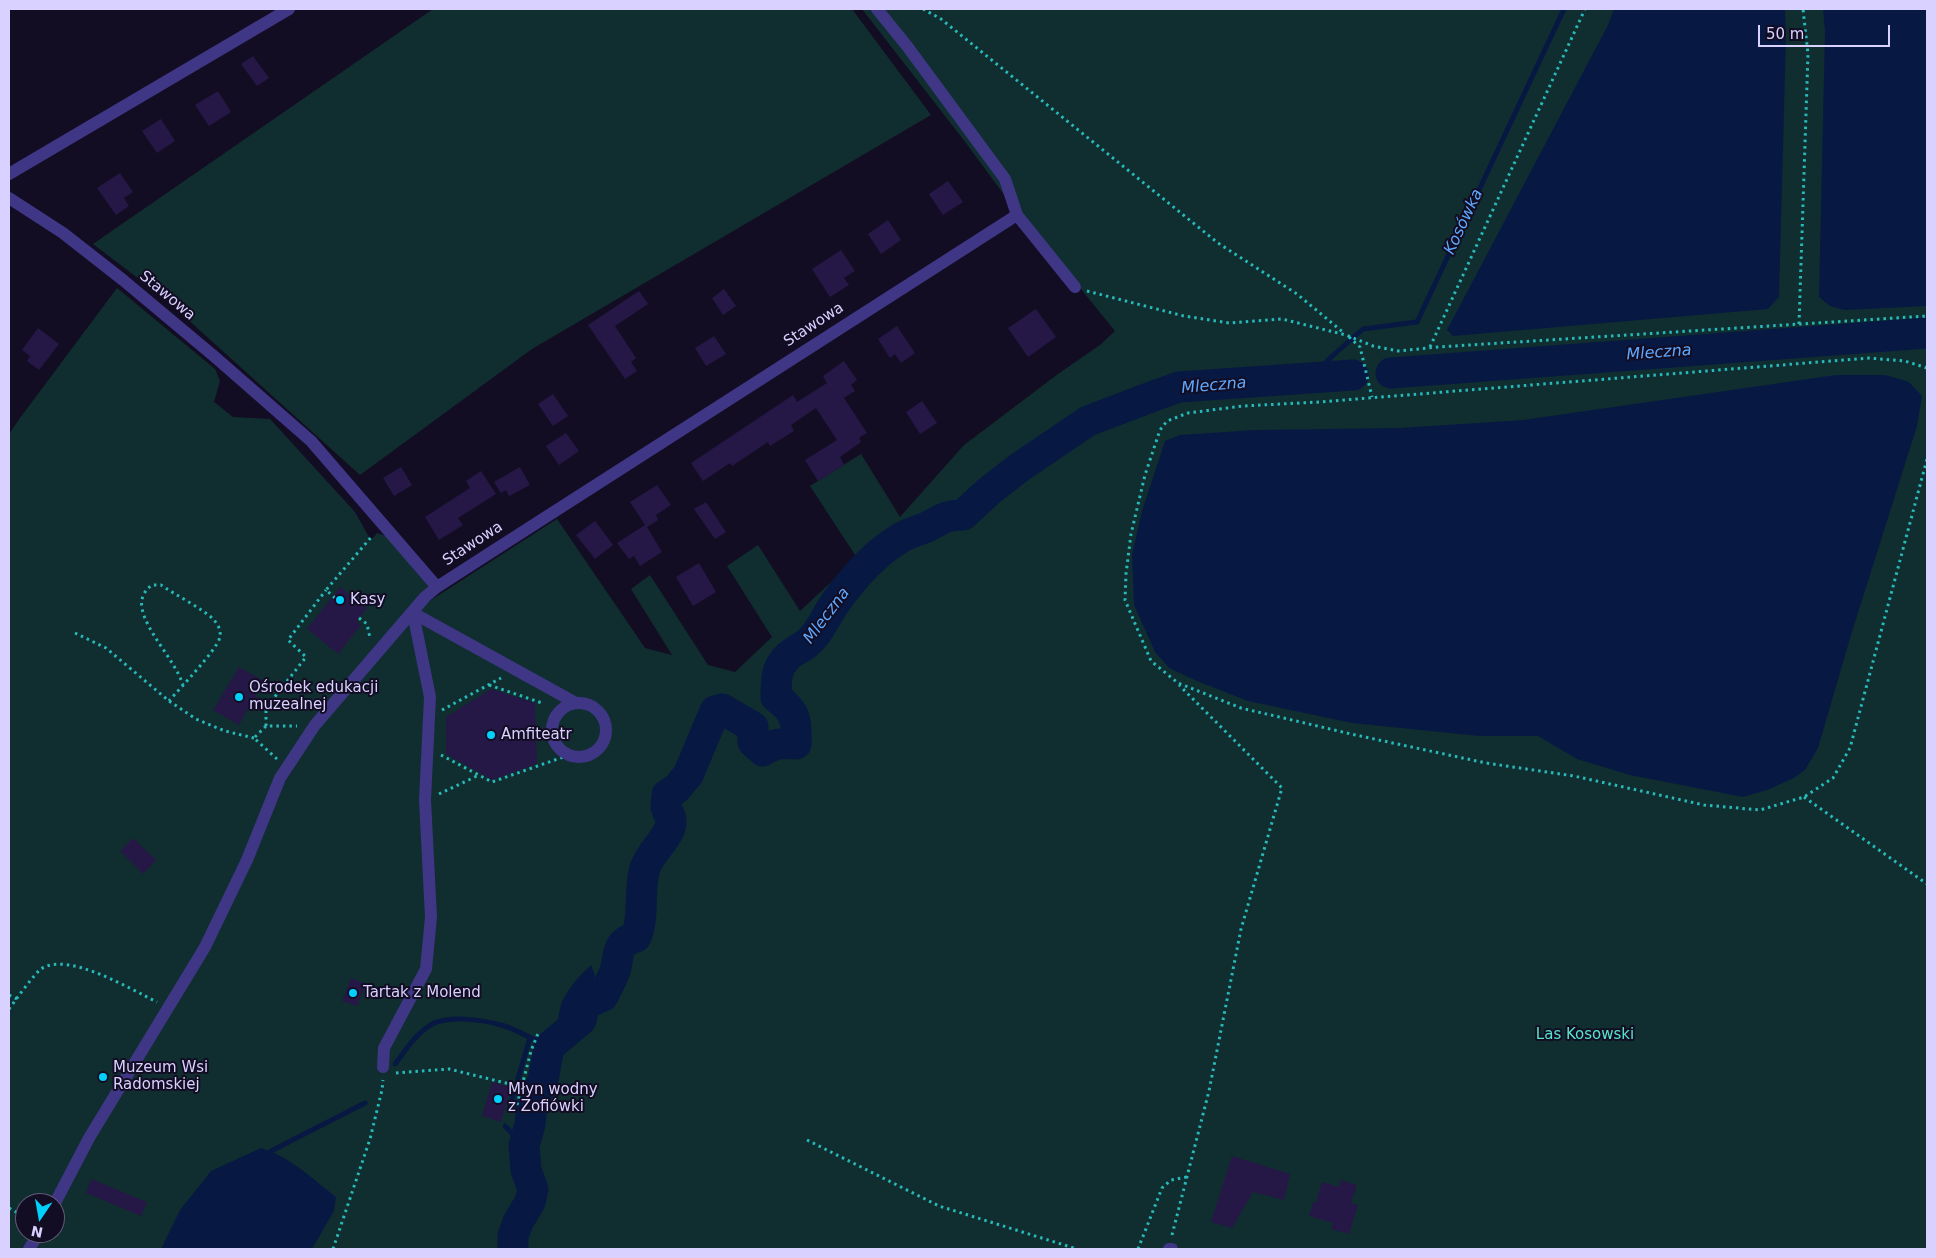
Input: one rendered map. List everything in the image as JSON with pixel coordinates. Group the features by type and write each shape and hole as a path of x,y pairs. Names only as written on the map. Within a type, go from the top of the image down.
{"street":[{"path":"9,174 289,9"},
{"path":"877,9 1005,179 1017,215 1074,287"},
{"name":"Stawowa","path":"9,198 63,233 123,280 311,441 437,587 1017,215"},
{"path":"60,1193 89,1138 209,938 246,860 280,778 316,725 413,614 425,597 437,587"},
{"path":"413,614 576,704 591,706 597,711 603,718 605,735 597,750 590,755 581,757 569,755 558,747 552,732 553,723 562,710 576,704"},
{"path":"383,1066 384,1048 422,977 428,960 431,917 425,800 430,697 413,614"}],"path":[{"path":"923,9 941,19 1218,243 1297,294 1346,334 1360,347 1372,398"},
{"path":"1430,348 1585,9"},
{"path":"1799,324 1808,54 1803,9"},
{"path":"1074,287 1184,316 1229,323 1282,319 1346,334 1373,346 1398,351 1927,316"},
{"path":"1170,1249 1209,1091 1241,929 1282,788 1178,683 1152,661 1125,600 1131,534 1145,475 1160,430 1167,421 1188,413 1243,406 1372,398 1869,358 1905,361 1927,368"},
{"path":"1178,683 1241,708 1332,730 1486,763 1574,776 1704,805 1760,810 1804,797 1832,778 1850,748 1927,460"},
{"path":"266,726 266,708 306,657 288,640 326,590 374,534"},
{"path":"169,701 183,685 216,646 220,636 219,626 213,618 161,585 152,585 146,590 142,599 145,619 174,666 183,685"},
{"path":"326,590 335,598"},
{"path":"359,618 367,624 372,649 377,654"},
{"path":"75,633 106,648 169,701 196,719 225,731 254,738 287,768"},
{"path":"429,717 516,670"},
{"path":"489,685 562,710"},
{"path":"254,738 266,726 316,725"},
{"path":"427,748 492,782 569,755"},
{"path":"425,800 479,775"},
{"path":"1804,797 1926,883"},
{"path":"9,1009 41,969 64,963 89,970 168,1008"},
{"path":"9,995 17,999"},
{"path":"517,1104 531,1051 539,1031"},
{"path":"333,1249 370,1139 382,1090 383,1066 448,1068 466,1072 480,1078 488,1077 522,1087"},
{"path":"808,1140 939,1206 1077,1249"},
{"path":"1138,1249 1162,1188 1171,1180 1188,1177"}],"green space":[{"path":"433,9 852,9 931,115 532,349 360,475 164,298 93,244"},
{"name":"Las Kosowski","path":"862,9 1927,9 1927,1249 9,1249 9,434 117,288 215,369 220,381 214,402 233,417 270,419 355,512 369,537 372,539 377,533 386,536 428,583 428,602 557,519 645,648 672,655 631,589 650,575 708,665 735,672 772,637 727,566 758,545 800,611 857,558 810,486 861,454 900,517 964,445 1058,374 1100,345 1115,331 999,188"}],"water":[{"path":"1614,9 1785,9 1786,36 1779,297 1768,309 1453,336 1447,330 1608,25"},
{"path":"1823,9 1927,9 1927,306 1845,310 1830,306 1819,297 1825,31"},
{"path":"1836,375 1885,375 1909,382 1922,396 1917,426 1851,635 1818,748 1805,770 1794,778 1767,790 1743,797 1630,775 1577,759 1538,736 1479,736 1352,723 1248,701 1169,668 1155,652 1134,605 1132,555 1142,511 1165,441 1180,435 1255,430 1400,428 1523,420"},
{"path":"591,965 595,975 585,1015 571,1037 559,1048 549,1076 539,1074 542,1057 537,1050 542,1035 554,1032 565,997 582,973"},
{"path":"261,1148 291,1162 336,1197 334,1211 312,1249 161,1249 180,1210 211,1171"}],"building":[{"path":"253,56 269,78 257,86 241,64"},
{"path":"218,91 231,112 209,126 195,105"},
{"path":"161,119 175,141 157,153 142,131"},
{"path":"120,173 133,192 124,198 129,206 116,215 97,188"},
{"path":"948,181 963,202 943,215 929,194"},
{"path":"888,220 901,240 881,254 868,234"},
{"path":"841,250 855,271 844,278 849,285 830,297 812,269"},
{"path":"724,289 736,306 723,315 712,298"},
{"path":"639,291 648,304 615,326 636,358 631,362 637,371 625,379 588,325"},
{"path":"1036,309 1056,337 1028,357 1008,328"},
{"path":"897,326 915,353 901,363 895,354 890,358 878,339"},
{"path":"38,328 59,344 39,370 27,361 30,356 22,350"},
{"path":"714,336 726,354 706,366 695,348"},
{"path":"844,361 857,380 851,385 855,391 844,398 867,433 859,438 861,442 840,457 844,465 818,481 805,460 837,440 816,408 791,425 794,431 770,446 768,442 732,466 730,463 703,481 691,463 793,395 797,402 827,383 823,376"},
{"path":"553,394 568,416 553,426 538,404"},
{"path":"922,401 937,423 920,434 906,412"},
{"path":"566,433 579,451 559,465 546,446"},
{"path":"401,467 412,485 394,496 383,478"},
{"path":"520,467 530,485 509,496 506,490 501,493 494,482"},
{"path":"481,471 496,494 458,518 463,525 439,540 425,517 470,488 466,481"},
{"path":"657,485 671,505 656,515 658,520 647,527 662,552 640,566 634,556 629,559 617,543 645,525 630,502"},
{"path":"706,502 726,532 715,539 694,509"},
{"path":"595,521 613,545 595,559 576,535"},
{"path":"699,563 716,592 693,606 676,577"},
{"path":"340,587 367,608 357,621 361,625 338,654 307,629"},
{"name":"Ośrodek edukacji muzealnej","path":"239,667 264,681 255,696 259,698 253,710 249,707 239,725 213,710"},
{"name":"Amfiteatr","path":"491,689 535,703 537,764 492,780 446,754 446,717"},
{"path":"133,838 156,860 143,874 120,851"},
{"name":"Tartak z Molend","path":"351,978 366,984 357,1006 342,1001"},
{"name":"Młyn wodny z Zofiówki","path":"492,1082 511,1087 501,1122 482,1116"},
{"path":"1232,1156 1290,1174 1284,1200 1253,1192 1232,1228 1211,1222"},
{"path":"91,1179 147,1202 141,1216 86,1193"},
{"path":"1341,1180 1357,1185 1351,1203 1358,1205 1349,1234 1331,1229 1333,1223 1309,1216 1313,1202 1316,1203 1322,1182 1339,1187"}],"waterway":[{"name":"Kosówka","path":"1312,378 1329,359 1363,329 1417,322 1564,9"},
{"name":"Mleczna","path":"1391,373 1927,333"},
{"name":"Mleczna","path":"513,1249 513,1236 518,1222 530,1202 533,1189 526,1170 524,1146 530,1124 532,1104 543,1080 549,1047 581,1020 585,1004 603,996 615,971 621,946 629,939 636,937 639,929 645,868 670,827 671,818 666,807 667,795 676,789 688,775 715,711 722,709 753,727 753,742 763,751 778,744 796,744 794,717 788,707 776,697 778,671 784,660 813,638 835,603 857,576 881,552 902,537 944,518 963,515 989,491 1020,467 1088,421 1179,387 1353,375"},
{"path":"395,1064 419,1034 436,1022 444,1020 464,1019 501,1025 518,1031 544,1045"},
{"path":"509,1109 530,1038"},
{"path":"270,1157 271,1151 365,1103"},
{"path":"505,1126 524,1146"}],"place":[{"name":"Kasy","path":"340,600"},
{"name":"Ośrodek edukacji muzealnej","path":"239,697"},
{"name":"Amfiteatr","path":"491,735"},
{"name":"Tartak z Molend","path":"353,993"},
{"name":"Muzeum Wsi Radomskiej","path":"103,1077"},
{"name":"Młyn wodny z Zofiówki","path":"498,1099"}]}
